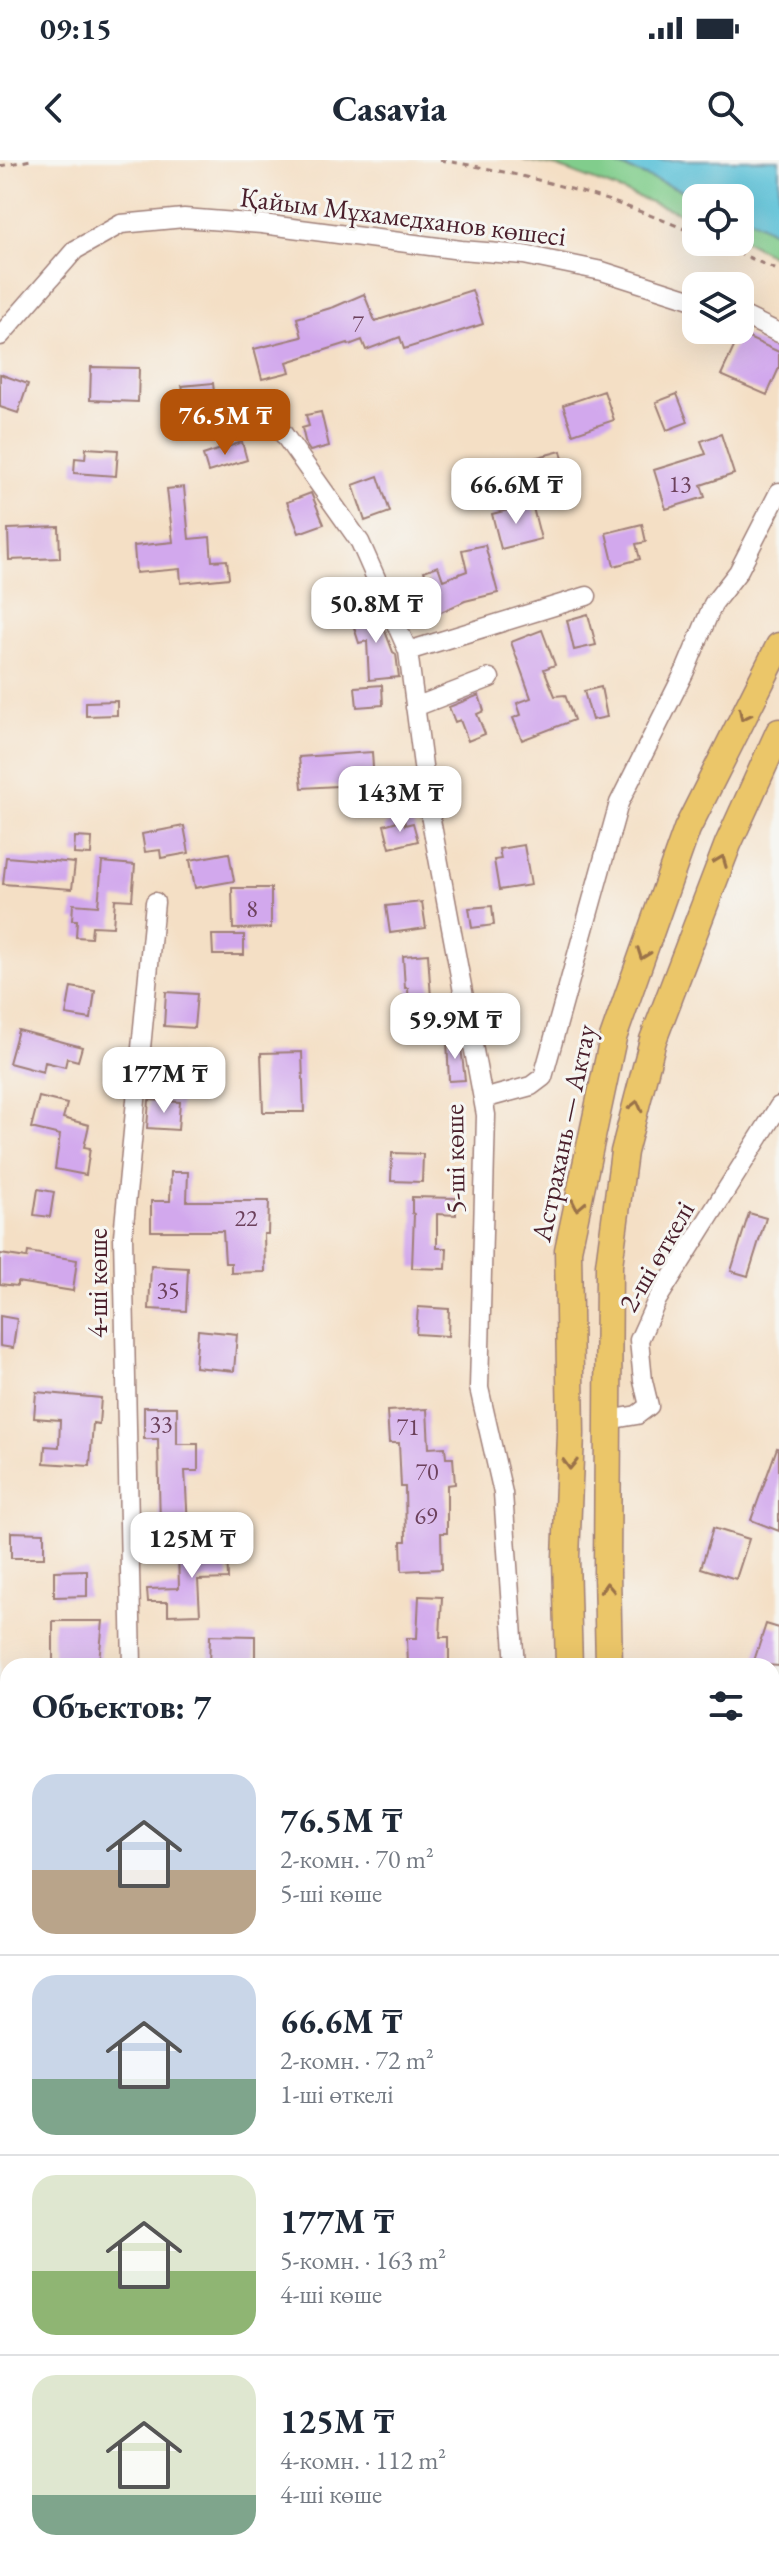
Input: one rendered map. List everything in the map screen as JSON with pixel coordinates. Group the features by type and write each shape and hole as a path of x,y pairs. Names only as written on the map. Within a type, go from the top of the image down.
{"highway":[{"name":"Астрахань — Актау","path":"569,1658 566,1558 571,1434 568,1250 613,1038 687,829 779,646"},
{"path":"609,1658 609,1265 628,1138 658,1026 728,844 779,732"}],"street":[{"name":"Қайым Мұхамедханов көшесi","path":"0,336 75,250 121,224 184,218 262,224 461,250 524,255 602,271 682,297"},
{"path":"754,321 779,333"},
{"name":"5-шi көше","path":"265,408 360,542 408,651 428,804 486,1115 479,1388 503,1493 514,1658"},
{"path":"483,1099 531,1086 543,1077 619,803 685,671 713,604 738,572 779,492"},
{"path":"408,651 587,596"},
{"path":"415,707 490,678"},
{"name":"4-шi көше","path":"132,1658 123,1236 155,902"},
{"name":"2-ші өткелі","path":"608,1420 637,1415 649,1406 639,1340 657,1300 779,1106"}],"path":[{"path":"0,166 31,160"},
{"path":"440,160 558,184 682,228"},
{"path":"746,256 779,271"}],"green space":[{"path":"523,160 604,160 682,190 682,214 558,167"},
{"path":"754,221 779,235 779,259 754,246"}],"water":[{"path":"604,160 779,160 779,235 754,221 754,184 682,184 682,190"}],"building":[{"path":"472,290 483,324 404,349 400,337 366,350 362,340 348,343 287,362 290,372 262,379 254,349 302,337 297,318 364,294 375,321"},
{"path":"754,340 779,352 779,368 767,395 721,375 735,344 754,344"},
{"path":"91,367 139,368 138,402 90,400"},
{"path":"0,374 28,384 18,413 0,407"},
{"path":"213,383 216,411 190,413 182,386"},
{"path":"604,391 614,420 573,434 563,405"},
{"path":"677,394 688,422 667,430 656,402"},
{"path":"321,412 329,446 310,451 302,428 309,426 306,415"},
{"path":"721,434 734,474 701,485 705,497 666,509 654,470 706,454 701,441"},
{"path":"242,442 247,460 208,472 203,455"},
{"path":"86,448 118,450 116,476 74,473 75,458 85,459"},
{"path":"561,451 569,483 543,490 534,458"},
{"path":"378,476 390,512 365,521 353,485"},
{"path":"184,487 189,539 210,537 212,561 227,560 229,578 181,583 180,569 136,573 134,546 173,542 167,489"},
{"path":"311,493 324,524 299,533 287,502"},
{"path":"532,504 541,539 501,549 492,514"},
{"path":"642,524 646,542 636,544 640,559 614,566 606,533"},
{"path":"59,527 60,558 9,560 8,529"},
{"path":"485,545 498,593 465,601 439,613 424,571 438,566 443,580 467,571 462,550"},
{"path":"376,607 396,654 399,677 369,680 367,641 359,643 350,615"},
{"path":"588,614 596,645 574,650 567,620"},
{"path":"542,630 555,665 544,669 555,696 565,695 574,720 522,740 513,718 521,715 517,703 531,698 511,642"},
{"path":"382,685 383,705 357,707 355,687"},
{"path":"601,687 607,717 592,720 584,691"},
{"path":"479,695 484,711 477,714 485,734 468,741 460,720 455,722 449,707"},
{"path":"117,701 117,715 86,716 86,702"},
{"path":"372,752 374,784 302,788 299,757"},
{"path":"404,819 405,825 413,823 418,841 390,848 384,825"},
{"path":"184,826 189,853 161,858 160,850 145,852 142,834"},
{"path":"75,837 92,838 91,855 74,854"},
{"path":"524,845 531,885 499,890 494,860 501,859 499,849"},
{"path":"229,853 234,881 195,888 190,860"},
{"path":"6,857 75,863 72,889 3,884"},
{"path":"102,862 135,865 132,900 115,899 113,927 92,926 91,938 76,937 77,920 72,920 73,904 98,906"},
{"path":"232,888 271,888 271,928 233,929"},
{"path":"422,902 426,928 390,933 386,906"},
{"path":"492,906 494,925 472,928 469,908"},
{"path":"212,935 244,935 244,955 213,955"},
{"path":"428,954 431,998 436,997 438,1028 410,1030 403,956"},
{"path":"71,987 95,991 91,1019 66,1015"},
{"path":"166,992 197,994 194,1028 164,1026"},
{"path":"18,1030 82,1047 78,1061 67,1058 65,1067 45,1062 43,1072 9,1063"},
{"path":"460,1039 465,1080 449,1081 447,1040"},
{"path":"302,1052 304,1112 263,1112 261,1053"},
{"path":"39,1097 67,1104 63,1118 89,1125 84,1147 90,1148 86,1175 55,1169 60,1135 31,1128"},
{"path":"149,1100 180,1102 178,1130 147,1128"},
{"path":"392,1153 423,1154 422,1182 391,1181"},
{"path":"171,1172 188,1172 187,1201 269,1201 268,1234 264,1234 265,1272 231,1273 231,1263 225,1263 223,1231 151,1231 151,1201 170,1201"},
{"path":"38,1189 54,1192 50,1217 34,1215"},
{"path":"412,1197 456,1198 456,1215 437,1214 437,1248 447,1248 446,1269 412,1268"},
{"path":"749,1213 766,1218 748,1276 731,1271"},
{"path":"28,1252 77,1260 73,1291 17,1282 17,1286 0,1284 0,1254 27,1258"},
{"path":"151,1266 188,1268 186,1311 149,1309"},
{"path":"418,1307 449,1309 448,1336 416,1334"},
{"path":"0,1316 17,1319 13,1348 0,1346"},
{"path":"198,1330 237,1334 234,1371 195,1367"},
{"path":"36,1392 101,1398 99,1424 93,1423 90,1466 44,1463 45,1446 59,1447 60,1420 34,1418"},
{"path":"144,1407 177,1407 177,1444 198,1444 198,1471 185,1471 188,1525 160,1526 158,1439 144,1439"},
{"path":"427,1409 429,1448 445,1447 446,1458 453,1458 455,1484 447,1485 447,1533 441,1533 442,1569 402,1571 401,1541 406,1541 405,1487 401,1487 399,1443 389,1443 387,1411"},
{"path":"779,1449 779,1531 751,1520"},
{"path":"713,1528 749,1539 736,1579 701,1568"},
{"path":"11,1532 44,1533 44,1558 11,1558"},
{"path":"227,1549 228,1579 198,1580 200,1614 168,1615 168,1602 148,1602 147,1589 179,1588 178,1550"},
{"path":"87,1570 87,1596 54,1597 54,1571"},
{"path":"419,1596 442,1597 440,1637 449,1637 449,1658 408,1658 407,1638 417,1638"},
{"path":"53,1621 103,1621 99,1658 53,1658"},
{"path":"766,1624 779,1628 779,1658 755,1658"},
{"path":"210,1635 255,1636 255,1658 209,1658"}]}
